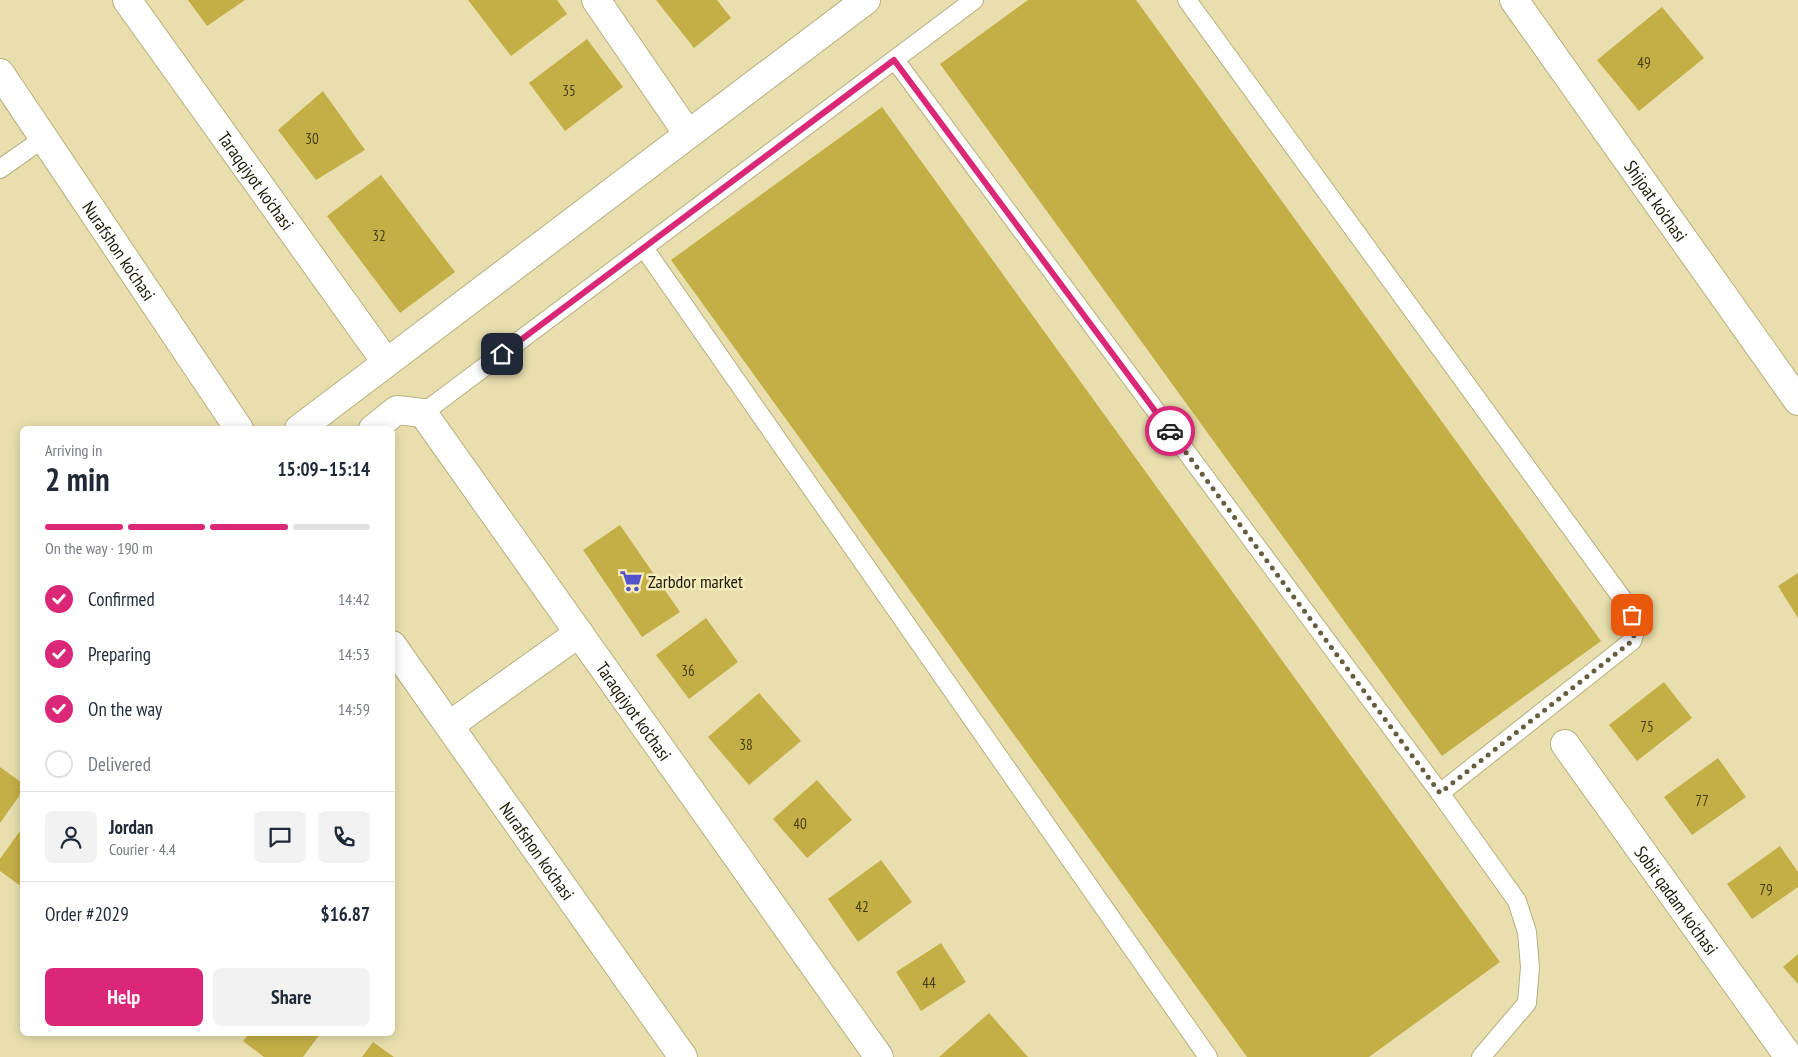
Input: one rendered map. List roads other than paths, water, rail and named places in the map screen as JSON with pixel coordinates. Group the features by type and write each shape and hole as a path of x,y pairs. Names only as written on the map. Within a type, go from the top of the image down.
{"street":[{"name":"Taraqqiyot ko'chasi","path":"127,0 386,362"},
{"path":"596,0 688,134"},
{"path":"303,426 866,0"},
{"name":"Shijoat ko'chasi","path":"1514,0 1797,399"},
{"name":"Nurafshon ko'chasi","path":"0,73 237,426"},
{"path":"377,426 396,410 423,413"},
{"name":"Taraqqiyot ko'chasi","path":"423,413 879,1057"},
{"path":"450,725 579,633"},
{"name":"Nurafshon ko'chasi","path":"395,649 683,1057"},
{"name":"Sobit qadam ko'chasi","path":"1565,744 1789,1057"}],"lane":[{"path":"423,413 974,0"},
{"path":"1187,0 1624,601 1632,615 1636,630 1632,641 1440,793"},
{"path":"894,60 1440,793 1517,901 1527,932 1530,967 1526,1002 1482,1057"},
{"path":"0,169 44,138"},
{"path":"644,248 1208,1057"}],"place":[{"name":"Zarbdor market","path":"631,581"}]}
